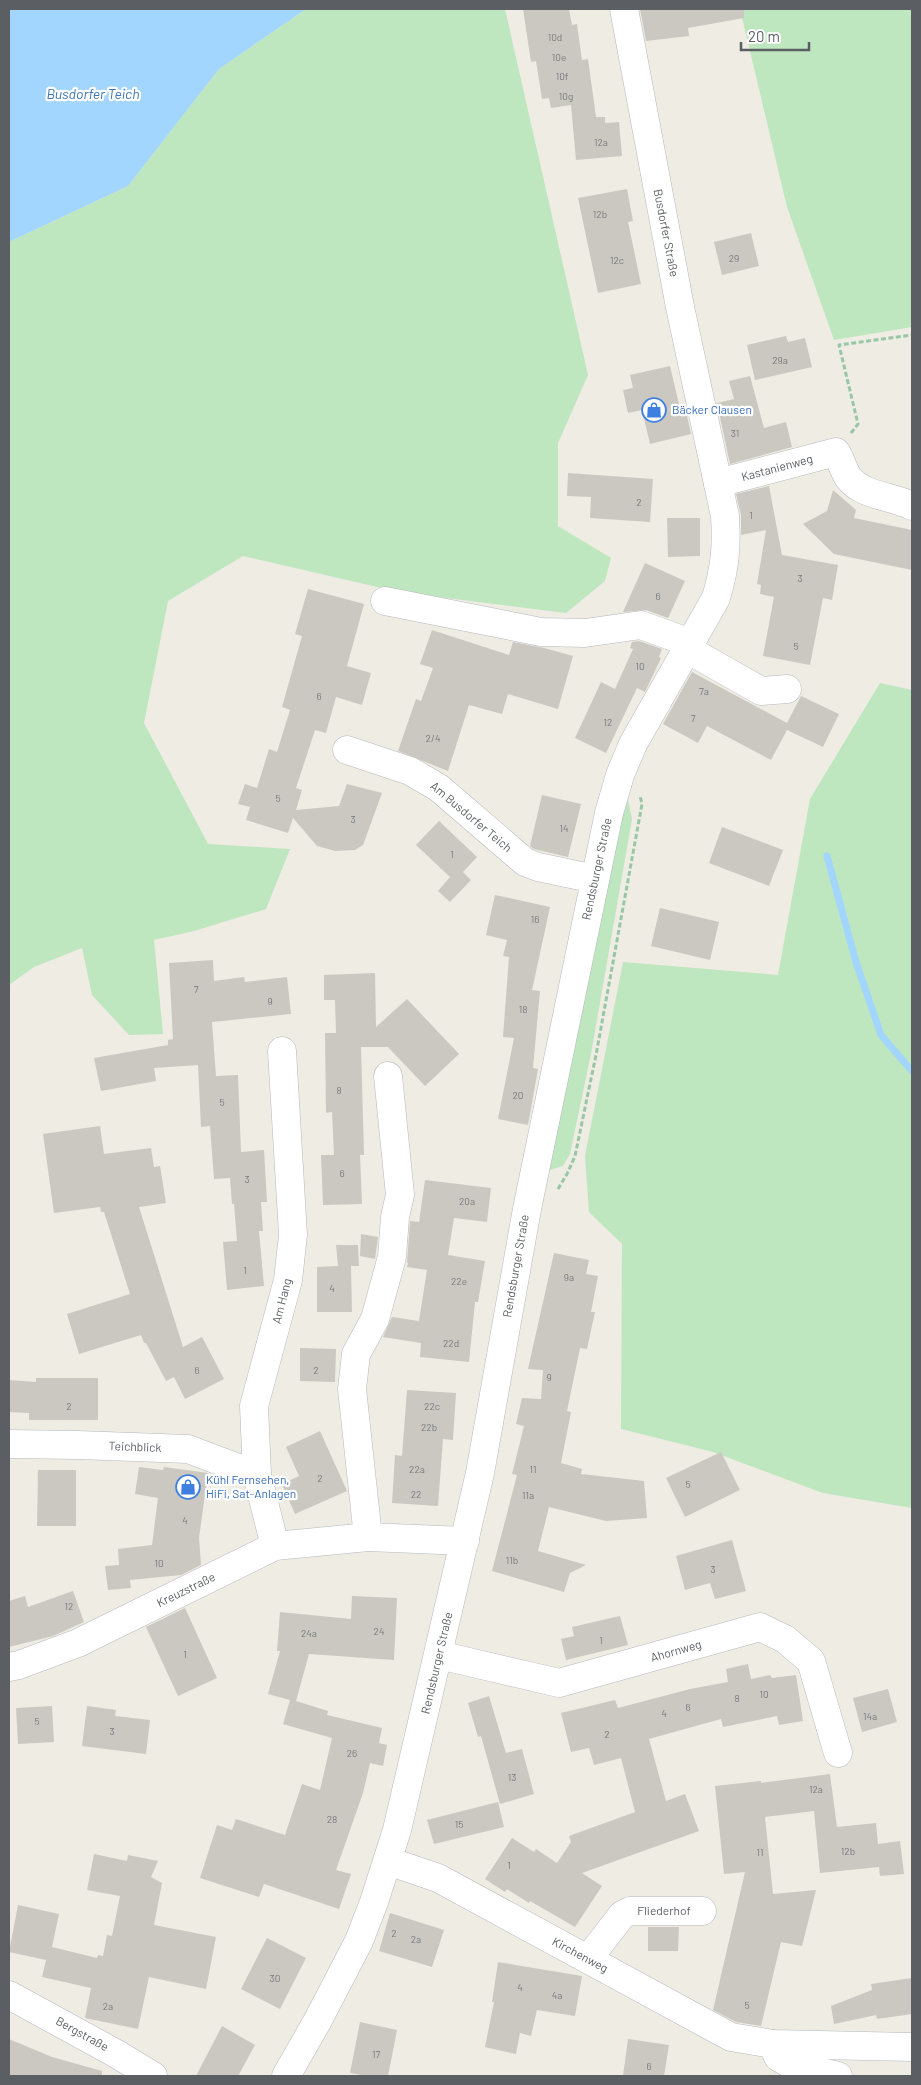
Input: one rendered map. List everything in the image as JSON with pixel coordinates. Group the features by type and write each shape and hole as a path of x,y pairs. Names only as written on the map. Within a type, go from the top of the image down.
{"street":[{"name":"Busdorfer Straße","path":"624,9 680,307 712,457"},
{"name":"Kastanienweg","path":"718,484 836,452"},
{"path":"836,452 843,463 848,477 862,488 912,506"},
{"name":"Rendsburger Straße","path":"286,2076 318,2020 359,1941 398,1830 480,1473 527,1209 609,814 624,768 643,724 716,598 724,572 727,546 725,516 712,457"},
{"path":"385,601 540,632 585,633 641,625 688,646 761,691 787,689"},
{"name":"Am Busdorfer Teich","path":"347,750 410,771 439,788 525,862 538,867 595,879"},
{"name":"Am Hang","path":"275,1546 257,1475 254,1406 288,1280 293,1235 282,1051"},
{"path":"368,1537 352,1389 356,1354 375,1319 392,1257 395,1217 400,1195 388,1076"},
{"name":"Teichblick","path":"9,1444 188,1449 257,1475"},
{"name":"Kreuzstraße","path":"9,1667 78,1643 275,1546 368,1537 465,1541"},
{"name":"Ahornweg","path":"439,1655 559,1683 760,1627 785,1638 811,1661 838,1753"},
{"name":"Kirchenweg","path":"388,1861 438,1878 731,2037 774,2044 912,2047"},
{"name":"Fliederhof","path":"588,1960 622,1916 630,1911 702,1911"},
{"name":"Bergstraße","path":"9,1995 153,2076"},
{"path":"774,2044 778,2057 790,2064 838,2076"}],"path":[{"path":"836,452 858,424 839,345 912,334"},
{"path":"556,1190 567,1174 575,1156 596,1055 642,804 639,788"}],"green space":[{"path":"306,9 505,9 588,375 558,443 558,526 611,558 605,581 566,613 399,592 243,556 168,601 144,723 208,844 290,849 266,909 194,931 154,940 163,1034 129,1035 92,995 82,948 34,967 9,985 9,242 128,186 219,69"},
{"path":"740,9 912,9 912,327 834,340 787,207"},
{"path":"880,683 912,690 912,1508 823,1493 713,1452 621,1429 622,1244 589,1212 585,1156 623,962 778,975 810,799"},
{"path":"621,800 628,800 632,819 591,1054 570,1154 563,1166 547,1171"}],"water":[{"name":"Busdorfer Teich","path":"9,9 306,9 219,69 128,186 9,242"}],"building":[{"path":"523,9 569,9 572,25 577,24 582,60 588,59 596,117 605,117 605,123 619,122 622,156 576,160 571,105 551,108 549,98 542,99 536,61 531,62"},
{"path":"640,9 744,9 744,18 688,28 689,36 646,41"},
{"path":"627,189 633,221 628,222 641,284 598,293 578,198"},
{"path":"751,233 759,266 722,275 714,242"},
{"path":"786,336 788,342 805,338 812,367 755,380 747,345"},
{"path":"670,366 681,413 686,411 691,434 650,444 642,410 628,413 623,390 633,388 630,375"},
{"path":"750,376 764,428 786,422 792,447 730,464 717,403 734,399 729,381"},
{"path":"568,473 653,479 650,522 590,518 591,497 567,496"},
{"path":"769,486 782,555 838,565 832,600 823,598 810,665 763,656 774,597 760,594 761,585 757,584 766,530 741,535 741,515 736,494"},
{"path":"833,490 856,510 854,518 912,530 912,570 834,554 803,524 827,511"},
{"path":"667,518 700,518 700,556 668,557"},
{"path":"645,563 685,581 668,618 646,610 623,612"},
{"path":"308,589 364,604 347,666 371,673 362,705 336,697 326,733 315,730 296,788 302,790 296,810 339,806 347,784 382,793 363,845 355,850 335,851 317,846 293,818 288,833 246,820 250,807 238,804 245,784 257,788 269,749 277,752 290,710 282,707 302,636 295,634"},
{"path":"432,630 509,655 513,642 573,656 558,709 508,694 502,714 469,705 448,771 398,751 416,699 421,701 433,668 420,664"},
{"path":"639,641 662,649 659,657 661,658 645,692 637,688 606,753 575,738 601,682 615,689 633,649 630,648 632,642"},
{"path":"692,672 787,723 801,696 839,714 823,747 787,730 771,760 707,726 698,743 663,724"},
{"path":"542,795 581,804 568,857 534,849 530,846"},
{"path":"439,821 477,857 463,872 471,880 450,902 438,891 450,877 416,845"},
{"path":"722,827 783,850 769,886 709,863"},
{"path":"495,895 550,907 532,990 540,991 533,1068 538,1069 528,1125 498,1119 514,1038 503,1037 509,957 503,956 507,940 486,935"},
{"path":"660,908 719,922 710,960 651,946"},
{"path":"213,960 214,981 244,977 245,982 287,977 291,1014 212,1022 216,1076 238,1075 241,1152 264,1150 267,1202 261,1202 263,1231 259,1231 264,1286 227,1290 223,1242 237,1241 234,1204 232,1204 230,1178 214,1179 210,1126 201,1127 198,1065 154,1068 156,1081 101,1091 94,1058 168,1045 168,1040 173,1039 169,963"},
{"path":"375,973 376,1027 407,999 459,1054 425,1086 388,1047 361,1047 364,1155 360,1155 362,1204 323,1205 321,1155 334,1155 332,1112 326,1113 325,1033 336,1033 335,1000 324,1000 324,975"},
{"path":"100,1126 104,1154 151,1148 154,1167 160,1166 166,1203 139,1207 183,1347 202,1337 224,1379 185,1399 174,1377 166,1381 141,1335 79,1354 67,1314 130,1294 104,1212 101,1212 100,1207 54,1213 43,1134"},
{"path":"425,1180 491,1188 487,1222 454,1218 448,1255 485,1261 478,1302 475,1302 469,1362 420,1357 421,1343 383,1337 392,1317 419,1321 427,1270 407,1267 407,1263 410,1221 419,1222"},
{"path":"361,1234 378,1237 375,1259 360,1256"},
{"path":"336,1245 358,1245 359,1266 351,1266 352,1312 317,1312 317,1267 338,1266"},
{"path":"554,1253 589,1260 586,1274 598,1276 591,1312 595,1312 587,1349 580,1348 567,1411 571,1412 561,1463 582,1469 581,1474 644,1481 647,1518 606,1521 549,1507 538,1551 586,1565 570,1573 564,1592 492,1571 517,1475 512,1474 524,1426 516,1424 522,1398 541,1399 543,1370 528,1369"},
{"path":"300,1348 336,1349 335,1382 300,1381"},
{"path":"36,1378 98,1378 98,1420 29,1420 29,1413 9,1412 9,1380 36,1382"},
{"path":"407,1390 456,1393 453,1440 443,1439 438,1506 392,1503 395,1455 402,1456"},
{"path":"320,1431 347,1491 295,1514 282,1484 299,1476 286,1447"},
{"path":"721,1452 740,1490 685,1517 666,1478"},
{"path":"139,1467 163,1470 164,1467 208,1473 199,1538 201,1565 181,1575 130,1580 131,1588 108,1590 105,1566 119,1565 118,1549 152,1545 158,1498 135,1494"},
{"path":"38,1470 76,1470 76,1526 37,1526"},
{"path":"732,1540 746,1591 715,1599 710,1583 685,1590 676,1556"},
{"path":"73,1591 84,1622 53,1636 9,1647 9,1601 25,1596 28,1607"},
{"path":"352,1596 397,1598 394,1660 309,1654 296,1701 328,1711 327,1715 382,1728 379,1743 387,1745 383,1766 370,1763 363,1793 336,1870 351,1874 339,1909 264,1884 259,1897 200,1878 217,1825 232,1830 236,1819 285,1835 302,1784 320,1790 332,1738 283,1724 290,1700 268,1694 280,1651 277,1651 280,1612 351,1619"},
{"path":"185,1608 217,1678 178,1696 146,1627"},
{"path":"620,1616 628,1645 566,1660 561,1639 574,1636 572,1627"},
{"path":"748,1664 751,1679 770,1675 772,1678 796,1675 803,1721 779,1725 777,1716 723,1727 721,1719 649,1739 666,1801 685,1794 699,1831 582,1873 602,1886 575,1927 507,1889 505,1892 485,1879 512,1838 534,1852 536,1849 557,1863 571,1842 569,1836 635,1812 621,1758 594,1765 589,1748 571,1752 561,1713 615,1700 618,1708 690,1689 728,1682 726,1669"},
{"path":"888,1689 897,1722 862,1732 853,1698"},
{"path":"489,1696 506,1753 522,1749 534,1794 500,1804 481,1736 478,1737 468,1703"},
{"path":"52,1706 54,1742 18,1744 16,1708"},
{"path":"87,1706 116,1710 115,1716 150,1720 146,1754 82,1746"},
{"path":"830,1774 837,1827 876,1823 878,1844 900,1841 904,1874 880,1876 879,1867 820,1873 814,1811 765,1817 773,1894 816,1890 802,1946 781,1942 761,2026 736,2022 713,2010 745,1872 724,1874 715,1786 761,1781 761,1783"},
{"path":"498,1802 504,1827 434,1844 427,1820"},
{"path":"94,1854 127,1861 128,1855 158,1861 151,1877 162,1883 154,1925 216,1937 206,1989 149,1977 138,2029 85,2018 91,1988 42,1977 46,1960 9,1952 18,1905 59,1914 52,1947 97,1958 98,1955 103,1956 107,1935 112,1936 120,1896 87,1890"},
{"path":"390,1913 444,1930 432,1967 379,1951"},
{"path":"648,1927 679,1927 678,1951 648,1951"},
{"path":"267,1938 306,1958 280,2009 241,1989"},
{"path":"498,1962 582,1976 575,2016 537,2010 531,2036 520,2033 516,2054 485,2047 494,2002 492,2002"},
{"path":"912,1978 912,2014 877,2019 876,2015 834,2024 831,2006 872,1990 871,1984"},
{"path":"360,2022 397,2030 388,2076 367,2076 350,2073"},
{"path":"222,2026 255,2045 238,2076 196,2076"},
{"path":"9,2039 52,2057 102,2071 102,2076 9,2076"},
{"path":"628,2039 669,2045 664,2076 623,2076"}],"waterway":[{"path":"827,856 856,962 881,1035 912,1071"}],"place":[{"name":"Bäcker Clausen","path":"654,410"},
{"name":"Kühl Fernsehen, HiFi, Sat-Anlagen","path":"188,1487"}]}
